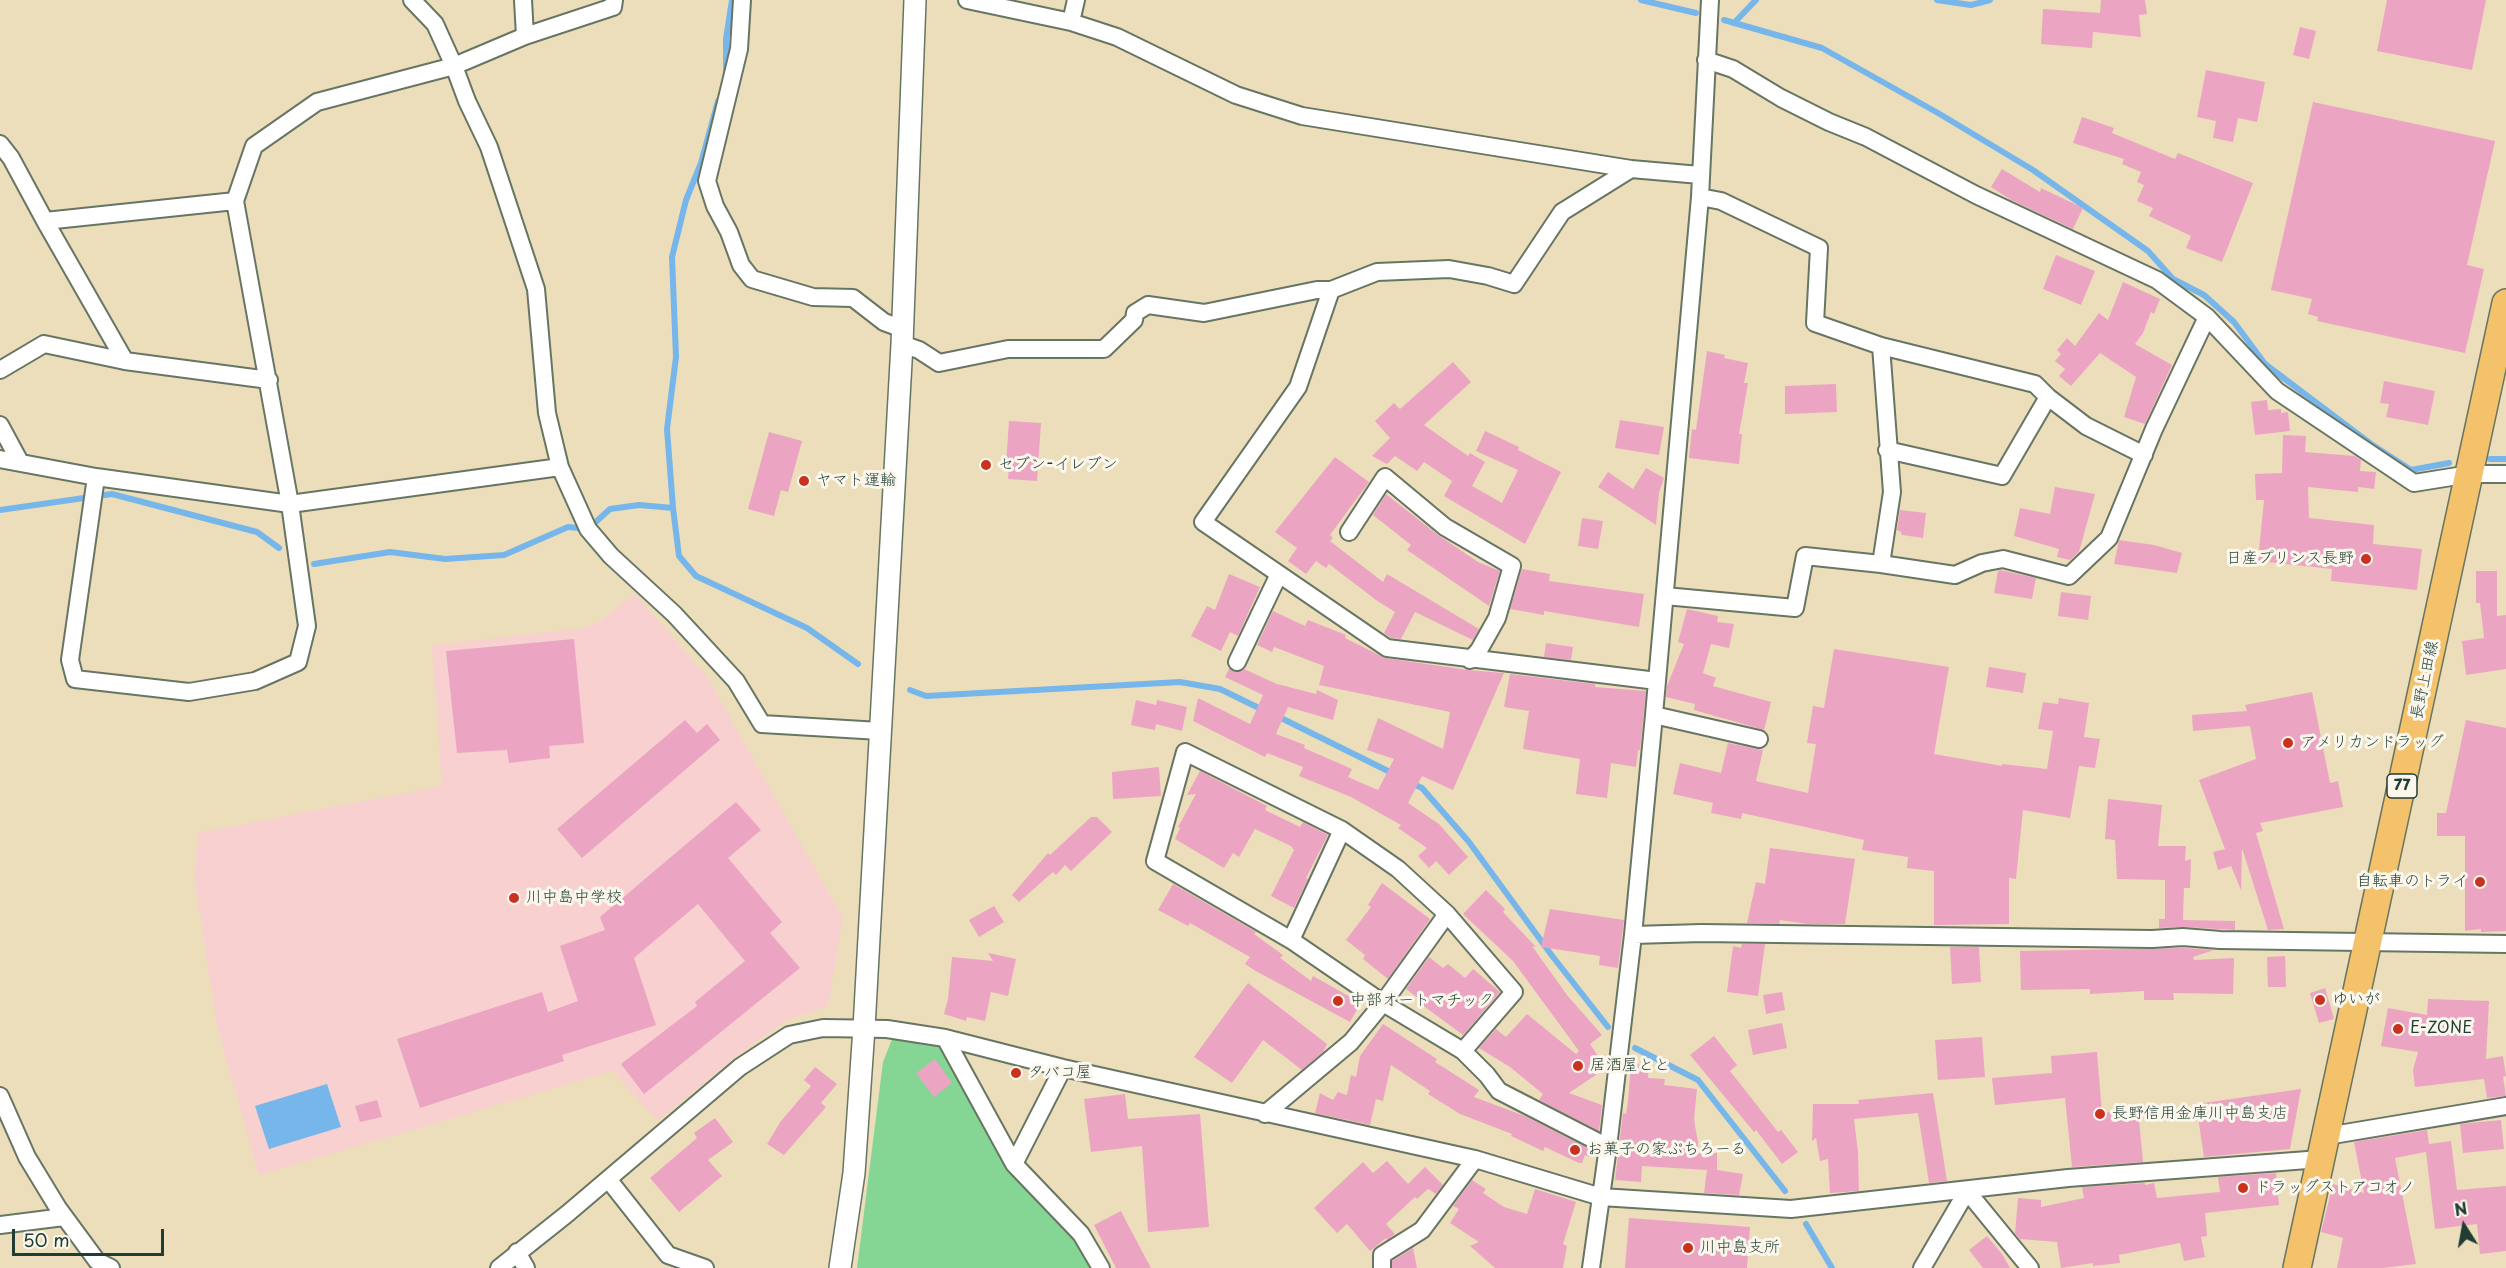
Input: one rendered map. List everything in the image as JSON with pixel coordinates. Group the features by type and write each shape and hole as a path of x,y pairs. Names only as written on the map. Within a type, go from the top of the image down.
{"main road":[{"name":"長野上田線","path":"2297,1268 2506,303"}],"street":[{"path":"412,0 435,24"},
{"path":"430,0 435,24 489,147 536,289 547,413 560,467 588,529 611,556 674,614 736,681 762,724 880,731"},
{"path":"523,0 525,36"},
{"path":"96,477 70,660 75,679 189,692 255,681 298,662 307,626 290,504 269,380 235,201 254,146 317,102 454,66 525,36 613,7 614,0"},
{"path":"742,0 739,49 707,181 715,206 729,232 741,265 752,279 813,297 853,298 939,363 1008,349 1104,349 1134,320 1135,313 1148,305 1204,313 1317,290 1331,290 1377,272 1449,269 1488,276 1514,284 1562,212 1600,191 1631,169"},
{"path":"840,1268 854,1173 864,1028 903,336 915,0"},
{"path":"967,0 1071,22 1117,37 1236,95 1302,116 1631,169 1700,175"},
{"path":"1071,22 1076,0"},
{"path":"1591,1268 1633,935 1654,715 1700,197 1710,0"},
{"path":"1706,60 1733,69 1781,98 1829,122 1866,136 1976,195 2157,280 2207,317 2277,391 2414,483 2470,474 2506,474"},
{"path":"0,144 11,158 125,361"},
{"path":"1700,197 1721,201 1819,248 1815,322 1881,346 2035,384 2048,398 2086,426 2144,455"},
{"path":"45,221 235,201"},
{"path":"1331,290 1298,387 1203,522 1387,648 1470,660 1657,681"},
{"path":"1665,596 1795,608 1805,556 1955,575 1982,563 2003,559 2069,576 2109,538 2207,317"},
{"path":"0,370 44,344 125,361 269,380"},
{"path":"1881,346 1887,450 1892,492 1881,564"},
{"path":"1887,450 2002,476 2048,398"},
{"path":"0,425 21,462"},
{"path":"0,459 96,477 290,504 560,467"},
{"path":"1349,532 1385,477 1445,527 1512,566 1497,618 1479,650 1470,660"},
{"path":"1238,662 1280,574"},
{"path":"1654,715 1760,739"},
{"path":"1463,1051 1514,992 1447,914 1398,868 1342,830 1185,753 1155,861 1292,940 1383,1003 1463,1051 1499,1091 1608,1146"},
{"path":"1292,940 1342,830"},
{"path":"1265,1114 1350,1041 1383,1003 1447,914"},
{"path":"1633,935 1711,933 2152,939 2182,937 2368,943 2506,944"},
{"path":"499,1268 740,1067 789,1035 823,1028 887,1029 945,1038 1063,1068 1475,1159 1601,1197 1791,1209 1914,1194 1967,1191 2324,1148 2506,1106"},
{"path":"945,1038 1014,1164 1081,1234 1101,1268"},
{"path":"1014,1164 1063,1068"},
{"path":"0,1096 27,1157 64,1216 97,1261 111,1268"},
{"path":"1382,1268 1382,1255 1422,1230 1475,1159"},
{"path":"608,1179 668,1255 705,1268"},
{"path":"1922,1268 1967,1191"},
{"path":"1967,1191 2030,1268"},
{"path":"0,1225 64,1216"},
{"path":"517,1252 526,1268"}],"shaded area":[{"name":"川中島中学校","path":"635,594 707,677 843,918 828,1006 785,1021 743,1051 657,1121 613,1071 259,1175 217,1026 194,877 198,833 442,786 432,645 579,629 596,624"}],"green space":[{"path":"893,1037 945,1038 1000,1157 1085,1240 1098,1268 857,1268 883,1062"}],"water":[{"path":"327,1084 341,1127 269,1149 255,1106"}],"building":[{"path":"2101,0 2145,0 2147,14 2139,15 2141,37 2093,32 2092,48 2041,44 2043,9 2100,13"},
{"path":"2387,0 2486,0 2472,70 2377,51"},
{"path":"2300,27 2316,31 2309,59 2293,55"},
{"path":"2206,70 2265,82 2257,122 2238,118 2233,142 2213,138 2216,121 2197,117"},
{"path":"2313,102 2495,141 2467,265 2484,269 2465,353 2317,321 2318,317 2308,314 2312,299 2271,290"},
{"path":"2082,117 2114,128 2112,133 2175,159 2178,153 2253,183 2222,262 2186,248 2191,236 2149,216 2153,208 2137,201 2144,185 2137,182 2141,172 2122,164 2124,159 2073,143"},
{"path":"2002,169 2040,192 2041,188 2083,208 2073,229 2011,200 1991,187"},
{"path":"2056,255 2095,271 2081,305 2043,289"},
{"path":"2123,282 2160,299 2154,314 2151,312 2143,333 2135,344 2172,365 2145,424 2124,417 2136,377 2100,353 2071,386 2059,376 2065,369 2055,361 2061,354 2057,350 2067,338 2075,346 2099,313 2108,320"},
{"path":"1707,351 1725,355 1724,358 1748,363 1744,383 1748,383 1739,434 1742,434 1739,464 1689,458 1692,429 1696,430"},
{"path":"1453,362 1471,382 1424,425 1468,456 1470,453 1485,462 1472,486 1502,503 1518,470 1476,451 1485,431 1519,447 1518,450 1561,472 1525,544 1444,496 1452,481 1424,462 1417,471 1395,456 1387,464 1372,456 1390,438 1375,421 1394,403 1400,409"},
{"path":"2384,381 2435,391 2428,425 2386,417 2389,404 2380,403"},
{"path":"1836,384 1837,412 1785,414 1785,386"},
{"path":"2267,400 2268,410 2281,409 2281,413 2288,412 2290,431 2255,435 2251,402"},
{"path":"1620,420 1664,427 1659,455 1615,448"},
{"path":"1009,421 1041,423 1037,481 1008,479 1009,465 1006,465"},
{"path":"769,432 802,441 788,492 781,490 774,516 748,509"},
{"path":"2283,435 2306,436 2305,452 2355,456 2361,460 2360,471 2376,472 2374,489 2358,487 2358,492 2308,487 2309,518 2374,525 2373,544 2422,549 2417,590 2331,581 2332,569 2258,561 2264,500 2256,500 2255,474 2282,473"},
{"path":"1335,457 1369,482 1330,535 1333,538 1330,541 1383,582 1387,574 1479,629 1473,640 1415,612 1401,639 1391,638 1384,633 1395,612 1329,564 1326,568 1316,561 1306,574 1288,561 1297,548 1275,532"},
{"path":"1646,468 1664,478 1659,493 1656,525 1598,487 1608,472 1633,489"},
{"path":"2055,487 2095,494 2079,552 2070,560 2057,557 2059,549 2014,536 2020,508 2050,514"},
{"path":"1386,494 1438,535 1478,562 1500,571 1489,606 1407,550 1411,545 1373,515"},
{"path":"1900,510 1926,513 1923,538 1902,535 1897,530"},
{"path":"1582,518 1603,521 1598,549 1578,546"},
{"path":"2119,540 2154,545 2182,553 2177,573 2114,564"},
{"path":"1522,569 1550,574 1549,581 1644,594 1639,627 1544,611 1544,615 1510,609"},
{"path":"2000,570 2036,578 2032,599 1994,593"},
{"path":"2476,571 2497,571 2497,616 2506,615 2506,669 2466,675 2462,641 2484,638 2480,603 2476,603"},
{"path":"1229,574 1260,587 1238,636 1230,632 1221,651 1191,636 1207,606 1215,610"},
{"path":"2061,592 2091,596 2088,620 2058,616"},
{"path":"1687,609 1718,616 1717,622 1734,624 1729,648 1711,644 1703,673 1716,678 1713,686 1771,702 1764,730 1694,710 1695,704 1666,697 1667,686 1684,644 1678,642"},
{"path":"1273,611 1305,626 1308,620 1346,635 1345,638 1385,658 1504,673 1453,790 1422,776 1408,803 1439,824 1468,857 1449,875 1436,861 1429,868 1418,856 1427,848 1398,828 1401,825 1351,797 1299,776 1303,767 1267,753 1265,757 1193,721 1198,698 1250,724 1263,695 1225,677 1229,669 1237,672 1244,669 1277,684 1316,694 1317,690 1338,700 1333,720 1288,707 1276,734 1305,745 1304,748 1352,769 1348,777 1378,790 1394,759 1367,750 1378,718 1443,749 1450,712 1319,685 1324,666 1274,647 1272,652 1257,645"},
{"path":"574,639 584,743 549,746 550,758 509,763 507,750 457,753 446,651"},
{"path":"1546,643 1573,647 1571,660 1544,657"},
{"path":"1834,649 1949,667 1934,754 2002,766 2002,764 2047,769 2053,731 2038,729 2043,702 2058,704 2059,698 2089,703 2084,737 2100,739 2095,768 2079,766 2070,818 2023,810 2016,879 2009,878 2009,924 1934,925 1934,871 1907,868 1908,857 1862,850 1864,840 1742,813 1741,819 1711,813 1713,803 1673,794 1680,763 1721,773 1728,743 1763,750 1756,781 1808,793 1816,744 1807,743 1813,706 1824,708"},
{"path":"1989,667 2026,673 2023,693 1986,687"},
{"path":"1510,674 1595,684 1595,687 1646,691 1636,767 1611,763 1607,798 1576,794 1580,759 1523,749 1529,711 1504,707"},
{"path":"2312,692 2330,783 2338,781 2343,807 2260,823 2263,831 2256,833 2284,929 2268,930 2242,848 2241,890 2231,866 2218,870 2213,852 2225,849 2199,780 2256,759 2250,726 2193,731 2192,715 2247,711 2245,705"},
{"path":"1136,700 1156,705 1157,700 1187,707 1182,731 1156,724 1155,730 1131,725"},
{"path":"685,720 697,733 707,724 720,740 582,858 557,829"},
{"path":"2466,720 2506,728 2506,931 2481,932 2481,929 2465,931 2465,836 2437,836 2437,813 2446,813"},
{"path":"1159,767 1161,796 1113,799 1112,772"},
{"path":"1200,771 1267,806 1265,810 1300,827 1303,822 1328,835 1294,908 1271,896 1294,850 1291,846 1255,829 1239,857 1233,853 1224,868 1175,839 1180,828 1178,827 1196,794 1187,795"},
{"path":"2108,799 2162,805 2158,846 2186,846 2185,861 2191,859 2190,888 2184,888 2183,920 2235,921 2235,930 2159,928 2159,919 2165,919 2165,880 2117,879 2115,840 2105,839"},
{"path":"736,802 761,830 728,858 782,922 770,933 800,968 644,1094 621,1064 697,1006 695,1002 745,961 698,904 634,958 656,1025 562,1055 564,1061 420,1108 397,1039 542,992 548,1012 578,1001 560,946 605,930 600,917"},
{"path":"1091,817 1097,817 1112,832 1071,871 1065,865 1056,875 1053,872 1019,902 1012,895 1048,853 1050,855"},
{"path":"1770,848 1855,859 1845,924 1808,924 1780,920 1779,924 1747,923 1756,882 1765,884"},
{"path":"1382,883 1430,919 1388,979 1363,959 1365,955 1346,940 1371,907 1368,905"},
{"path":"1173,884 1256,932 1254,934 1283,955 1280,958 1311,981 1313,976 1361,1003 1350,1022 1254,970 1245,964 1250,957 1190,923 1188,926 1158,910"},
{"path":"1486,890 1536,947 1532,946 1567,995 1602,1035 1590,1044 1606,1068 1569,1093 1602,1105 1599,1131 1539,1100 1543,1094 1510,1067 1479,1048 1496,1029 1506,1037 1527,1014 1576,1054 1579,1051 1513,961 1463,914"},
{"path":"994,906 1004,922 979,937 969,920"},
{"path":"1550,909 1624,920 1618,968 1599,965 1600,956 1541,947"},
{"path":"1742,944 1765,944 1758,996 1727,992 1733,946 1741,948"},
{"path":"1950,947 1979,947 1981,982 1952,984"},
{"path":"2183,948 2214,950 2193,957 2194,960 2234,958 2233,994 2173,993 2174,1000 2144,1000 2144,991 2090,994 2090,989 2021,990 2020,951"},
{"path":"988,953 1016,959 1008,996 991,992 985,1021 967,1017 966,1021 944,1014 948,999 952,957 993,961"},
{"path":"2285,956 2286,987 2268,987 2267,957"},
{"path":"1429,957 1443,968 1448,964 1465,978 1473,969 1500,992 1463,1035 1417,1001 1418,998 1406,989"},
{"path":"1248,983 1327,1044 1323,1052 1302,1070 1263,1040 1232,1083 1194,1057"},
{"path":"2325,988 2334,1019 2319,1023 2310,993"},
{"path":"1782,992 1785,1010 1766,1014 1763,995"},
{"path":"2428,999 2489,1001 2486,1059 2503,1056 2506,1096 2487,1098 2484,1079 2415,1087 2413,1070 2418,1052 2381,1046 2388,1008 2427,1015"},
{"path":"1782,1023 1787,1048 1753,1055 1748,1030"},
{"path":"1383,1024 1437,1059 1435,1062 1479,1090 1474,1097 1525,1116 1593,1151 1590,1157 1585,1155 1582,1163 1579,1163 1545,1147 1543,1151 1511,1136 1512,1134 1460,1114 1428,1094 1430,1091 1391,1065 1383,1101 1376,1099 1370,1125 1315,1113 1320,1093 1333,1100 1338,1092 1347,1095 1351,1075 1356,1077 1360,1056"},
{"path":"1714,1036 1737,1065 1730,1071 1778,1132 1781,1130 1798,1152 1782,1164 1756,1130 1754,1132 1690,1055"},
{"path":"1982,1037 1985,1077 1938,1080 1935,1040"},
{"path":"2097,1052 2102,1113 2138,1109 2143,1162 2072,1167 2065,1098 1995,1105 1992,1078 2052,1073 2051,1056"},
{"path":"935,1059 952,1083 934,1097 916,1073"},
{"path":"1631,1064 1649,1065 1648,1078 1665,1079 1664,1085 1697,1089 1694,1119 1698,1143 1697,1153 1717,1153 1717,1170 1743,1174 1739,1195 1704,1193 1707,1170 1642,1166 1641,1182 1615,1180 1623,1113 1626,1114 1628,1101"},
{"path":"815,1067 837,1084 821,1103 826,1107 784,1155 767,1144 781,1121 811,1086 804,1080"},
{"path":"2301,1089 2290,1149 2204,1157 2196,1104"},
{"path":"1933,1093 1947,1181 1929,1183 1918,1113 1854,1119 1859,1191 1830,1193 1828,1159 1820,1161 1816,1138 1812,1141 1813,1104 1859,1104 1858,1100"},
{"path":"1125,1094 1128,1119 1200,1114 1209,1227 1148,1232 1142,1146 1091,1152 1084,1099"},
{"path":"377,1100 382,1117 360,1122 355,1106"},
{"path":"715,1118 733,1142 708,1160 722,1176 679,1212 650,1178 697,1138 694,1133"},
{"path":"2501,1120 2504,1149 2463,1153 2460,1124"},
{"path":"2427,1130 2429,1144 2451,1141 2457,1190 2506,1186 2506,1251 2480,1254 2477,1224 2435,1229 2426,1152 2395,1158 2416,1264 2383,1268 2337,1268 2343,1238 2321,1232 2333,1184 2364,1193 2354,1142"},
{"path":"1387,1161 1408,1184 1425,1167 1443,1185 1436,1194 1428,1189 1417,1199 1415,1197 1386,1224 1395,1234 1370,1251 1347,1224 1337,1233 1314,1208 1363,1162 1373,1173"},
{"path":"2276,1173 2279,1205 2205,1213 2207,1236 2201,1237 2205,1257 2184,1261 2180,1243 2119,1255 2120,1263 2093,1266 2093,1263 2061,1268 2057,1242 2020,1239 2015,1233 2018,1198 2041,1200 2041,1207 2084,1198 2082,1187 2145,1183 2145,1185 2154,1183 2157,1198 2220,1192 2218,1177"},
{"path":"1472,1180 1486,1189 1483,1193 1504,1207 1527,1214 1535,1189 1576,1202 1563,1244 1567,1246 1563,1268 1495,1268 1470,1246 1479,1242 1450,1223 1459,1209 1453,1206"},
{"path":"1121,1211 1151,1268 1116,1268 1094,1225"},
{"name":"川中島支所","path":"1629,1218 1750,1227 1747,1268 1625,1268"},
{"path":"1987,1236 2010,1268 1983,1268 1969,1250"},
{"path":"1413,1248 1417,1268 1392,1268 1392,1261"}],"waterway":[{"path":"726,71 726,39 732,0"},
{"path":"1641,0 1696,13"},
{"path":"1734,23 1756,0"},
{"path":"1937,0 1971,5 1990,0"},
{"path":"1724,20 1822,48 2033,170 2148,251 2173,279 2204,295 2234,322 2265,364 2371,444 2411,470 2449,463"},
{"path":"673,508 667,429 676,357 672,257 686,200 701,163 718,101"},
{"path":"2490,459 2506,459"},
{"path":"0,510 112,494 257,532 279,548"},
{"path":"314,564 390,552 445,559 504,555 568,527 588,529 610,509 639,505 673,508 679,556 696,576 807,628 858,664"},
{"path":"910,690 926,696 1180,682 1220,689 1265,711"},
{"path":"1277,716 1394,774"},
{"path":"1411,783 1422,788 1469,842 1553,957 1608,1027"},
{"path":"1635,1048 1698,1080 1785,1191"},
{"path":"1806,1224 1832,1268"}],"place":[{"name":"セブン-イレブン","path":"986,465"},
{"name":"ヤマト運輸","path":"804,481"},
{"name":"日産プリンス長野","path":"2366,559"},
{"name":"アメリカンドラッグ","path":"2288,743"},
{"name":"自転車のトライ","path":"2480,882"},
{"name":"川中島中学校","path":"514,898"},
{"name":"ゆいが","path":"2320,1000"},
{"name":"中部オートマチック","path":"1338,1001"},
{"name":"E-ZONE","path":"2398,1029"},
{"name":"居酒屋とと","path":"1578,1066"},
{"name":"タバコ屋","path":"1016,1073"},
{"name":"長野信用金庫川中島支店","path":"2100,1114"},
{"name":"お菓子の家ぷちろーる","path":"1575,1150"},
{"name":"ドラッグストアコオノ","path":"2243,1188"},
{"name":"川中島支所","path":"1688,1248"}]}
